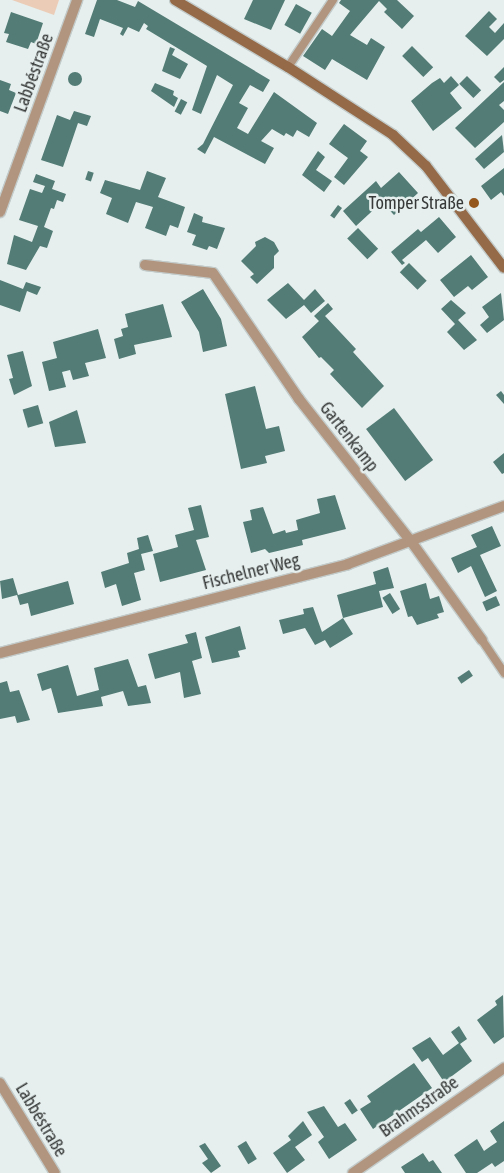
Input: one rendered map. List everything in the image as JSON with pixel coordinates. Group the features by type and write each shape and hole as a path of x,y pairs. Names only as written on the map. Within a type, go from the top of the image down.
{"main road":[{"path":"175,0 288,66 393,135 419,160 462,210 504,268"}],"street":[{"name":"Labbéstraße","path":"0,212 77,0"},
{"name":"Gartenkamp","path":"145,265 213,273 299,399 410,540 482,640"},
{"name":"Fischelner Weg","path":"0,653 348,564 504,506"},
{"name":"Brahmsstraße","path":"353,1173 504,1068"},
{"name":"Labbéstraße","path":"0,1083 55,1173"}],"lane":[{"path":"288,66 333,0"},
{"name":"Gartenkamp","path":"482,640 504,673"}],"shaded area":[{"path":"12,0 59,0 54,15"}],"building":[{"path":"97,0 117,0 135,7 138,1 270,80 263,92 250,85 239,103 248,108 237,128 248,134 274,92 317,123 309,137 297,130 293,137 286,133 284,136 272,129 261,141 274,148 265,164 214,137 205,154 197,149 203,144 233,85 217,75 201,114 192,110 207,66 146,29 148,26 144,23 139,32 128,27 123,36 120,34 123,28 100,19 94,37 85,34"},
{"path":"253,0 285,0 271,30 244,19"},
{"path":"341,0 397,0 414,16 402,29 384,12 387,9 379,1 350,35 367,45 371,38 385,47 367,80 332,59 325,70 303,56 322,29 332,36 350,11 339,3"},
{"path":"296,4 312,13 300,34 284,25"},
{"path":"489,11 497,19 489,27 495,33 504,23 504,39 487,56 465,36"},
{"path":"11,12 43,23 36,44 31,42 28,49 6,42 9,34 4,33"},
{"path":"412,46 433,67 423,77 402,56"},
{"path":"170,47 175,49 172,55 188,64 180,79 162,71"},
{"path":"504,67 504,80 500,83 494,77"},
{"path":"72,72 78,72 82,79 78,86 72,86 68,82 68,76"},
{"path":"451,76 459,85 450,93 462,108 433,131 411,101 440,78 444,83"},
{"path":"467,76 481,90 473,98 459,84"},
{"path":"0,80 11,84 9,90 16,93 8,114 0,111"},
{"path":"504,82 504,101 499,105 504,110 504,122 475,148 455,128"},
{"path":"155,83 174,91 173,95 178,98 174,107 151,91"},
{"path":"181,99 187,102 181,115 175,111"},
{"path":"74,111 91,116 87,126 78,123 63,167 41,160 57,115 70,120"},
{"path":"344,124 367,141 360,151 368,157 344,185 334,177 348,158 329,144"},
{"path":"502,135 504,152 484,169 475,159"},
{"path":"318,151 325,157 316,170 332,181 324,192 302,175"},
{"path":"504,168 504,196 501,192 491,200 481,186"},
{"path":"88,171 94,173 91,181 85,180"},
{"path":"147,171 166,178 158,197 185,207 178,228 170,225 166,236 145,228 153,207 136,202 128,223 106,214 112,198 100,193 105,180 140,190"},
{"path":"399,172 418,193 394,215 382,202 356,226 343,211 376,181 381,188"},
{"path":"36,174 55,181 52,189 66,194 63,202 57,200 54,209 51,208 44,227 53,231 47,248 40,246 26,270 7,264 14,235 32,242 38,226 19,220 30,189 42,193 45,186 33,182"},
{"path":"338,205 342,208 334,218 330,215"},
{"path":"194,213 203,217 202,222 225,228 217,249 209,246 207,250 192,245 196,235 187,232"},
{"path":"439,217 456,237 438,253 426,240 402,260 405,263 402,265 391,252 418,229 421,232"},
{"path":"358,228 378,249 367,259 347,238"},
{"path":"265,237 274,242 279,251 274,256 274,268 257,284 250,277 254,274 241,261 256,246 255,242"},
{"path":"471,255 488,277 472,290 468,286 454,297 440,280"},
{"path":"409,263 427,281 417,290 400,272"},
{"path":"0,280 23,289 26,282 41,287 37,295 27,291 20,312 0,305"},
{"path":"288,283 304,300 315,289 325,301 311,313 304,305 286,319 267,300"},
{"path":"203,289 221,319 227,346 203,352 199,332 181,302"},
{"path":"501,293 504,320 487,333 480,325 489,317 482,307"},
{"path":"451,300 466,313 458,320 477,340 464,350 447,332 455,324 441,309"},
{"path":"328,303 333,309 325,316 356,349 353,352 384,386 362,408 330,374 334,370 321,357 319,358 302,337 319,321 314,316"},
{"path":"163,304 172,337 134,345 136,354 119,359 114,339 123,336 121,329 128,327 125,314"},
{"path":"98,329 106,358 85,363 89,376 73,380 70,370 62,372 66,387 49,391 42,362 57,358 53,342"},
{"path":"23,351 32,386 14,395 9,379 13,378 7,355"},
{"path":"255,386 266,429 279,426 285,451 265,456 267,463 241,469 225,394"},
{"path":"501,391 504,395 504,404 496,395"},
{"path":"38,405 43,423 28,428 23,409"},
{"path":"394,408 433,460 405,481 366,429"},
{"path":"77,410 86,443 55,447 49,422"},
{"path":"504,453 504,473 502,474 493,462"},
{"path":"335,495 346,529 302,540 303,545 269,553 265,549 251,553 243,522 252,520 250,510 263,507 273,534 285,530 286,533 298,530 296,520 320,513 317,499"},
{"path":"201,505 209,537 196,540 206,570 160,582 153,554 178,547 175,535 194,530 188,508"},
{"path":"492,526 501,546 480,555 497,591 485,597 471,566 458,573 451,558 477,547 471,535"},
{"path":"148,535 153,551 141,554 145,570 134,573 141,600 122,606 116,584 105,588 101,572 129,563 127,553 139,549 137,538"},
{"path":"388,567 394,588 379,591 383,607 343,618 337,595 376,584 373,572"},
{"path":"13,578 18,595 68,581 74,604 31,616 28,603 20,605 17,595 2,599 0,581"},
{"path":"426,583 430,599 439,596 444,612 437,614 439,618 417,625 412,616 408,617 400,591"},
{"path":"390,593 400,609 392,614 382,598"},
{"path":"496,596 500,605 486,611 482,602"},
{"path":"313,607 322,632 343,618 353,634 330,648 325,640 315,645 305,628 283,634 279,620 304,614 303,609"},
{"path":"240,626 246,649 238,651 240,657 212,663 205,637"},
{"path":"196,632 202,658 192,661 201,694 184,698 180,672 155,679 148,654 188,643 185,635"},
{"path":"128,659 138,687 146,685 151,703 128,706 123,691 101,697 103,706 58,713 51,688 42,691 37,674 68,665 77,696 99,690 94,668"},
{"path":"469,670 473,676 461,684 457,678"},
{"path":"7,681 10,692 19,690 30,720 17,723 15,716 0,719 0,683"},
{"path":"503,995 504,1037 494,1044 477,1020 497,1005 495,1001"},
{"path":"459,1026 467,1039 460,1044 472,1061 444,1082 428,1058 422,1062 412,1048 430,1037 443,1055 459,1043 451,1032"},
{"path":"414,1063 432,1088 373,1129 360,1109 371,1102 367,1096"},
{"path":"350,1099 358,1111 352,1115 344,1103"},
{"path":"324,1106 338,1127 345,1123 357,1140 329,1159 318,1142 324,1137 307,1112"},
{"path":"303,1121 312,1135 295,1147 305,1160 287,1173 273,1153 291,1140 288,1136"},
{"path":"504,1121 504,1161 495,1167 492,1163 477,1173 466,1173 454,1155 477,1139 484,1151 497,1142 490,1131"},
{"path":"246,1141 257,1159 248,1164 237,1146"},
{"path":"205,1143 221,1166 211,1173 202,1163 208,1159 199,1146"},
{"path":"423,1153 429,1162 433,1160 442,1173 405,1173 401,1167"}],"place":[{"name":"Tomper Straße","path":"474,203"}]}
